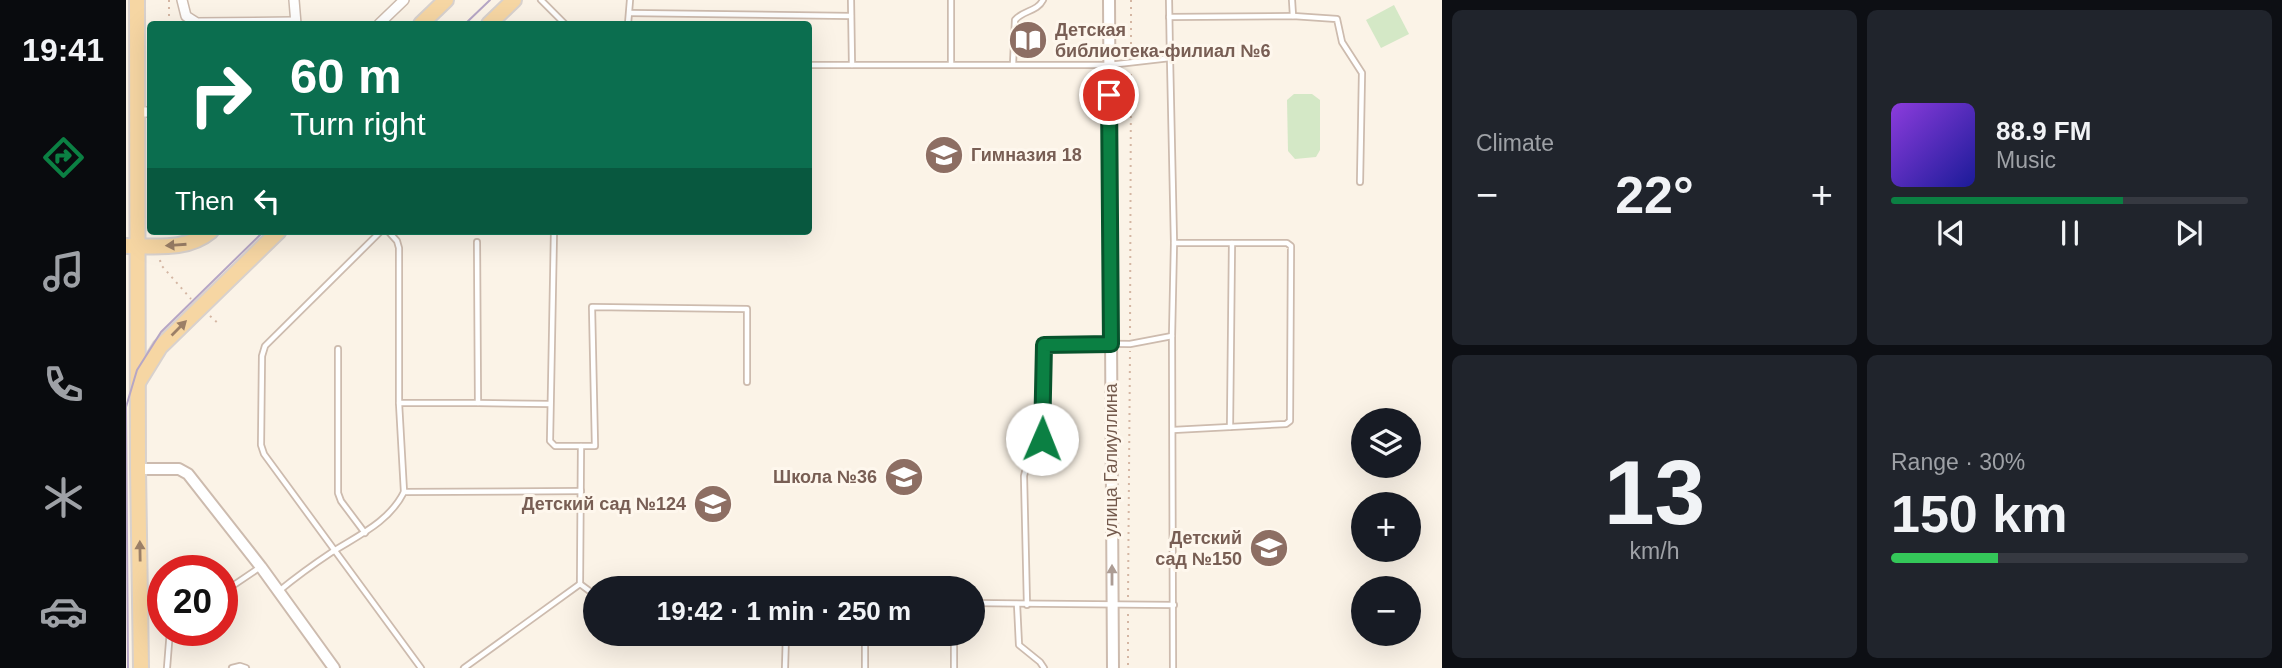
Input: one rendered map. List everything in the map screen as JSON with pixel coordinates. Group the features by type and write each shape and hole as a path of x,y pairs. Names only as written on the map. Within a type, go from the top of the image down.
{"main road":[{"path":"137,0 144,112 132,246 138,382 132,469 141,668"},
{"path":"424,21 446,0"},
{"path":"492,21 514,0"},
{"path":"132,246 184,246 205,235"},
{"path":"138,382 160,347 275,235"}],"street":[{"path":"183,0 186,16 194,21"},
{"path":"294,0 295,21"},
{"path":"382,21 404,0"},
{"name":"улица Галиуллина","path":"1109,0 1112,668"},
{"path":"132,469 179,469 188,474 261,567 334,668"}],"lane":[{"path":"541,0 562,21"},
{"path":"629,21 630,0"},
{"path":"851,0 852,65"},
{"path":"951,0 951,64"},
{"path":"1013,64 1015,20 1037,8 1043,0"},
{"path":"1169,0 1174,243 1173,668"},
{"path":"1293,0 1293,16"},
{"path":"630,13 851,16"},
{"path":"1168,17 1336,18 1342,42 1362,73 1360,182"},
{"path":"812,65 1109,65 1170,58"},
{"path":"378,235 268,342 263,351 261,450 421,668"},
{"path":"278,591 335,550 365,533 399,503 404,492 399,403 399,248 392,235"},
{"path":"554,235 550,404 552,444 595,446 592,307 747,309 747,382"},
{"path":"477,242 478,403"},
{"path":"1173,430 1286,424 1291,419 1291,246 1287,243 1174,243"},
{"path":"1230,427 1231,243"},
{"path":"1027,605 1024,476 1026,466 1042,439 1043,346 1048,343 1130,344 1172,336"},
{"path":"338,349 339,498 365,533"},
{"path":"399,403 550,404"},
{"path":"580,584 581,446"},
{"path":"404,492 581,491"},
{"path":"238,582 261,567"},
{"path":"464,668 580,584"},
{"path":"985,604 1112,603 1174,606"},
{"path":"1017,604 1019,645 1044,668"},
{"path":"167,668 169,646"},
{"path":"785,668 786,646"},
{"path":"865,646 865,668"},
{"path":"954,646 954,668"},
{"path":"232,668 246,668"}],"path":[{"path":"169,0 169,21"},
{"path":"1128,668 1131,0"},
{"path":"160,254 161,265 220,325"}],"green space":[{"path":"1394,5 1409,34 1381,48 1366,20"},
{"path":"1294,94 1312,94 1320,100 1320,150 1316,157 1295,159 1288,151 1287,100"}],"tram line":[{"path":"468,21 490,0"},
{"path":"128,668 126,407 137,370 161,332 260,235"}],"place":[{"name":"Детская библиотека-филиал №6","path":"1028,40"},
{"name":"Гимназия 18","path":"944,155"},
{"name":"Школа №36","path":"904,477"},
{"name":"Детский сад №124","path":"713,504"},
{"name":"Детский сад №150","path":"1269,548"}],"route":[{"path":"1042,439 1044,345 1111,344 1109,95"}]}
